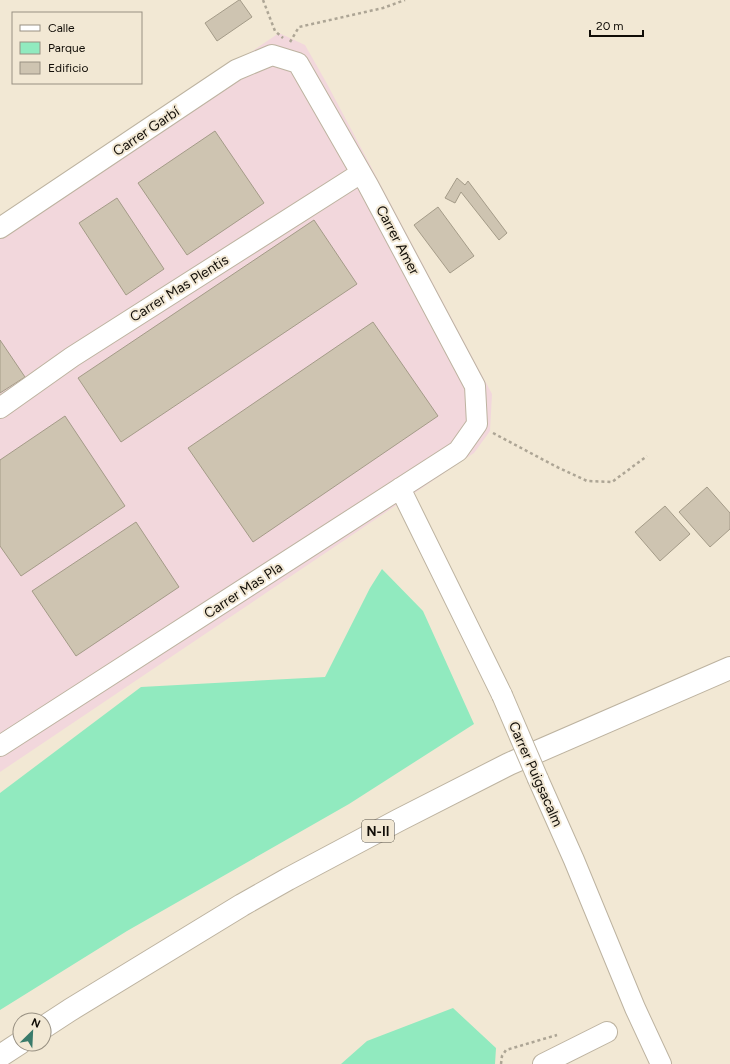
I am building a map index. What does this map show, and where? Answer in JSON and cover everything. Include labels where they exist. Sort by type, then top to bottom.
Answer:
[{"type":"highway","name":"N-II","points":[[52,1022],[242,905],[399,820],[509,764],[730,668]]},
{"type":"highway","points":[[0,1056],[12,1048]]},
{"type":"street","name":"Carrer Garbí","points":[[0,228],[236,70],[272,55],[298,63]]},
{"type":"street","name":"Carrer Amer","points":[[298,63],[361,173],[475,386],[477,424]]},
{"type":"street","name":"Carrer Mas Plentis","points":[[0,408],[72,357],[361,173]]},
{"type":"street","name":"Carrer Mas Pla","points":[[0,746],[458,451],[477,424]]},
{"type":"street","name":"Carrer Puigsacalm","points":[[400,488],[502,695],[574,860],[635,1008],[661,1064]]},
{"type":"street","points":[[544,1064],[607,1032]]},
{"type":"path","points":[[264,0],[275,31],[289,44],[299,27],[383,8],[405,0]]},
{"type":"path","points":[[477,424],[555,466],[587,481],[612,482],[647,456]]},
{"type":"shaded area","points":[[279,33],[305,45],[492,394],[490,431],[474,453],[0,772],[0,224]]},
{"type":"green space","points":[[382,569],[423,611],[474,724],[349,804],[127,931],[0,1010],[0,793],[141,687],[325,677],[370,588]]},
{"type":"green space","points":[[453,1008],[496,1048],[495,1064],[341,1064],[367,1041]]},
{"type":"building","points":[[239,0],[252,17],[217,41],[205,23]]},
{"type":"building","points":[[215,131],[264,203],[187,255],[138,183]]},
{"type":"building","points":[[457,178],[465,185],[468,181],[507,233],[499,240],[461,192],[455,203],[445,198]]},
{"type":"building","points":[[117,198],[164,269],[126,295],[79,223]]},
{"type":"building","points":[[438,207],[474,256],[450,273],[414,225]]},
{"type":"building","points":[[314,220],[357,284],[121,442],[78,378]]},
{"type":"building","points":[[373,322],[438,416],[253,542],[188,448]]},
{"type":"building","points":[[0,340],[25,377],[0,393]]},
{"type":"building","points":[[65,416],[125,506],[21,576],[0,546],[0,460]]},
{"type":"building","points":[[707,487],[730,513],[730,529],[710,547],[679,512]]},
{"type":"building","points":[[665,506],[690,534],[660,561],[635,532]]},
{"type":"building","points":[[136,522],[179,587],[76,656],[32,591]]}]
